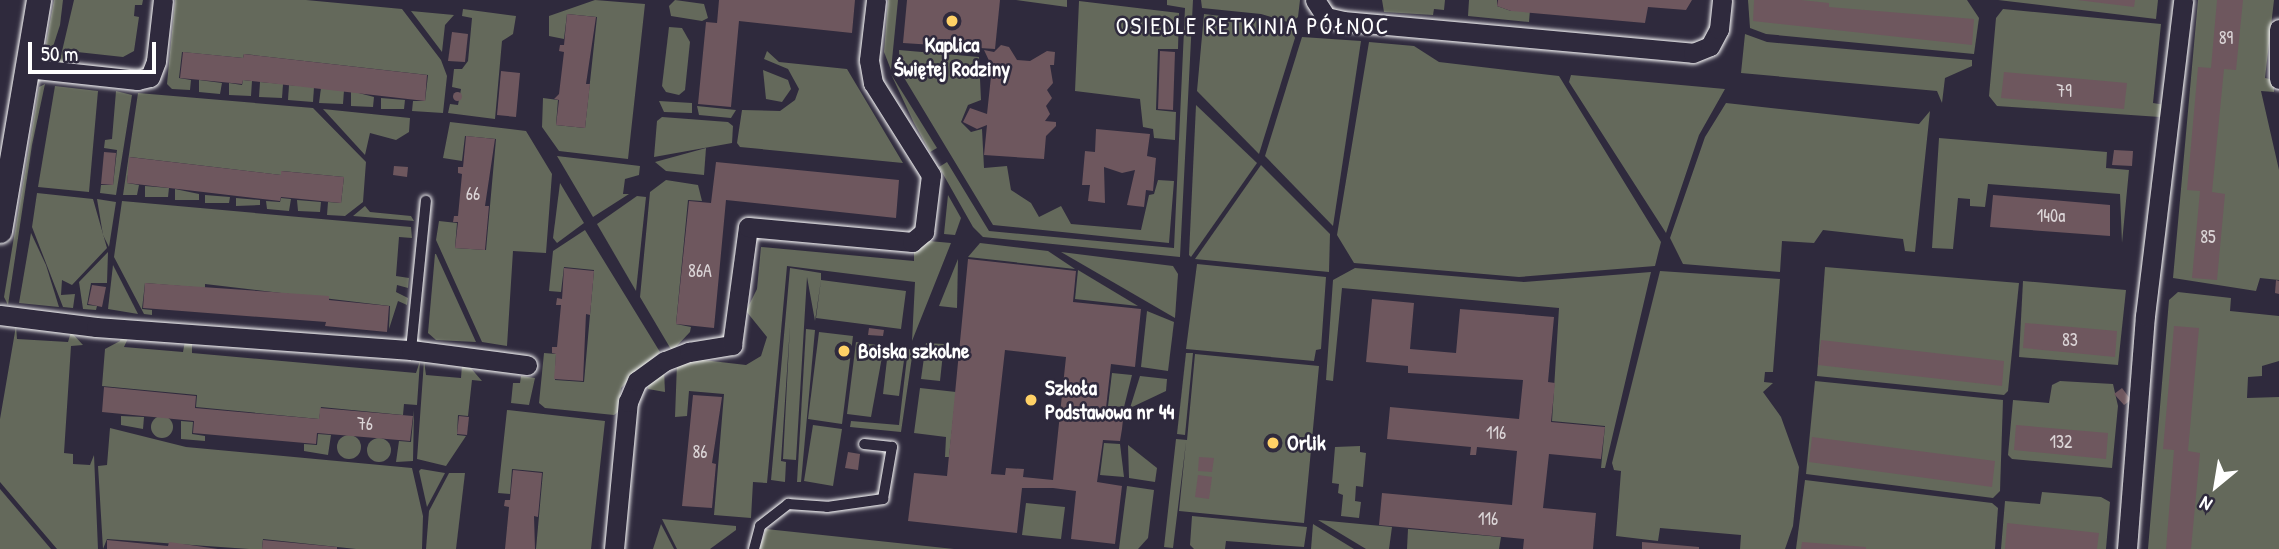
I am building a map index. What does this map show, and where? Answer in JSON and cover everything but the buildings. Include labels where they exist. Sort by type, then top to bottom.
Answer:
[{"type":"street","points":[[0,231],[39,0]]},
{"type":"street","points":[[27,68],[137,80],[150,77],[156,61],[163,0]]},
{"type":"street","points":[[614,549],[628,402],[636,381],[666,361],[689,352],[733,345],[748,227],[912,242],[924,232],[932,178],[873,83],[869,60],[876,0]]},
{"type":"street","points":[[1315,0],[1326,17],[1343,22],[1693,53],[1710,46],[1719,29],[1722,0]]},
{"type":"street","points":[[2127,549],[2145,316],[2183,0]]},
{"type":"street","points":[[2279,29],[2279,79]]},
{"type":"street","points":[[0,315],[96,327],[411,350],[527,365]]},
{"type":"lane","points":[[411,350],[426,201]]},
{"type":"lane","points":[[754,549],[760,526],[788,504],[827,507],[883,499],[891,447],[864,444]]},
{"type":"green space","points":[[54,0],[63,0],[60,25],[49,59],[44,55]]},
{"type":"green space","points":[[74,0],[143,0],[142,5],[135,5],[134,16],[139,17],[134,51],[123,57],[68,51],[66,64],[59,64]]},
{"type":"green space","points":[[175,0],[306,0],[402,9],[441,60],[447,76],[443,113],[412,111],[413,101],[425,101],[428,75],[244,54],[243,58],[182,52],[179,78],[191,80],[190,90],[172,89],[167,84]]},
{"type":"green space","points":[[595,0],[645,4],[628,159],[559,151],[542,127],[543,98],[558,100],[556,125],[585,128],[597,17],[567,14],[564,39],[549,36],[549,16]]},
{"type":"green space","points":[[675,0],[704,4],[708,18],[702,21],[671,16],[669,6]]},
{"type":"green space","points":[[888,0],[898,0],[891,70],[884,52]]},
{"type":"green space","points":[[1016,0],[1067,0],[1067,7]]},
{"type":"green space","points":[[1167,0],[1193,0],[1180,257],[983,237],[973,227],[939,167],[947,162],[989,231],[1174,248],[1185,8],[1167,5]]},
{"type":"green space","points":[[1201,0],[1300,0],[1298,17],[1291,23],[1261,14],[1202,8]]},
{"type":"green space","points":[[1382,0],[1445,0],[1444,10],[1434,9],[1433,15],[1384,12]]},
{"type":"green space","points":[[1469,0],[1497,0],[1497,6],[1511,11],[1530,10],[1529,22],[1468,16]]},
{"type":"green space","points":[[1748,0],[1967,0],[1979,18],[1974,54],[1766,34],[1750,28]]},
{"type":"green space","points":[[1998,0],[2158,0],[2156,19]]},
{"type":"green space","points":[[2198,0],[2274,0],[2265,78],[2274,80],[2274,92],[2261,91],[2279,170],[2279,280],[2260,278],[2256,291],[2173,278]]},
{"type":"green space","points":[[1079,1],[1179,13],[1178,49],[1158,49],[1156,110],[1176,112],[1175,140],[1154,138],[1153,129],[1143,127],[1140,99],[1075,91]]},
{"type":"green space","points":[[463,9],[516,16],[513,34],[502,41],[495,119],[448,113],[450,104],[458,105],[461,89],[452,87],[454,69],[462,69],[468,61],[472,18],[462,16]]},
{"type":"green space","points":[[2003,9],[2161,24],[2153,103],[2165,105],[2160,117],[1997,106],[1989,96],[1996,18]]},
{"type":"green space","points":[[411,11],[454,15],[445,25],[442,52]]},
{"type":"green space","points":[[1204,14],[1263,21],[1292,30],[1295,38],[1259,154],[1197,91]]},
{"type":"green space","points":[[669,27],[682,28],[690,42],[685,90],[679,95],[666,92],[662,86]]},
{"type":"green space","points":[[1745,34],[1767,42],[1972,60],[1972,66],[1945,78],[1942,103],[1937,91],[1741,73]]},
{"type":"green space","points":[[1302,37],[1361,41],[1333,226],[1265,156]]},
{"type":"green space","points":[[1369,42],[1414,46],[1439,62],[1559,76],[1661,242],[1655,266],[1519,277],[1354,263],[1337,235]]},
{"type":"green space","points":[[899,50],[979,57],[981,100],[968,105],[961,122],[971,132],[982,129],[984,168],[1007,166],[1011,190],[1031,203],[1039,217],[1061,206],[1071,224],[1141,230],[1149,195],[1154,194],[1158,180],[1174,181],[1169,243],[993,225],[900,71]]},
{"type":"green space","points":[[767,51],[779,62],[847,69],[903,163],[740,147],[737,143],[742,110],[780,111],[795,100],[799,89],[788,69],[764,59]]},
{"type":"green space","points":[[763,70],[788,80],[791,89],[782,102],[766,99]]},
{"type":"green space","points":[[891,74],[937,148],[930,152],[914,123]]},
{"type":"green space","points":[[1571,75],[1725,89],[1699,135],[1666,233],[1569,82]]},
{"type":"green space","points":[[199,80],[222,83],[220,94],[199,92]]},
{"type":"green space","points":[[243,80],[252,81],[251,96],[229,95],[229,83],[242,85]]},
{"type":"green space","points":[[260,82],[283,84],[282,98],[259,97]]},
{"type":"green space","points":[[45,84],[32,145],[8,305],[4,297],[39,87]]},
{"type":"green space","points":[[289,85],[314,87],[313,102],[288,100]]},
{"type":"green space","points":[[55,86],[98,91],[89,192],[38,187]]},
{"type":"green space","points":[[321,88],[344,90],[343,104],[319,103]]},
{"type":"green space","points":[[116,91],[132,95],[116,195],[100,193],[101,185],[113,185],[117,150],[104,148],[105,140],[112,139]]},
{"type":"green space","points":[[351,91],[374,97],[373,107],[351,106]]},
{"type":"green space","points":[[138,93],[313,108],[366,162],[363,202],[345,216],[327,215],[328,202],[341,203],[344,177],[282,171],[281,175],[130,157],[127,183],[139,185],[137,195],[123,195]]},
{"type":"green space","points":[[381,98],[405,100],[404,109],[381,109]]},
{"type":"green space","points":[[659,101],[692,103],[692,113],[664,112]]},
{"type":"green space","points":[[1726,103],[1919,124],[1930,111],[1915,252],[1905,251],[1903,239],[1823,230],[1814,243],[1782,241],[1780,272],[1683,264],[1670,238],[1705,137]]},
{"type":"green space","points":[[1196,105],[1257,163],[1191,257],[1189,255]]},
{"type":"green space","points":[[697,106],[736,110],[731,118],[699,115]]},
{"type":"green space","points":[[323,109],[410,118],[409,132],[396,140],[370,133],[365,155]]},
{"type":"green space","points":[[662,117],[728,122],[733,126],[732,143],[654,157],[657,121]]},
{"type":"green space","points":[[450,122],[526,131],[552,174],[546,253],[513,251],[507,346],[482,342],[436,240],[439,221],[457,223],[455,248],[486,250],[496,139],[465,136],[462,161],[443,158]]},
{"type":"green space","points":[[1939,138],[2107,152],[2106,168],[2129,170],[2122,243],[2120,194],[1988,184],[1985,207],[1970,206],[1970,199],[1958,198],[1953,249],[1932,248]]},
{"type":"green space","points":[[706,148],[704,175],[666,171],[655,162]]},
{"type":"green space","points":[[557,156],[640,166],[639,175],[625,179],[623,194],[629,194],[593,217]]},
{"type":"green space","points":[[1261,165],[1330,234],[1329,272],[1195,259]]},
{"type":"green space","points":[[666,180],[698,185],[702,201],[688,200],[676,324],[691,327],[690,332],[672,351],[640,297],[650,192]]},
{"type":"green space","points":[[560,183],[584,223],[557,243],[553,238]]},
{"type":"green space","points":[[145,186],[169,188],[168,197],[145,197]]},
{"type":"green space","points":[[175,189],[199,194],[199,200],[175,200]]},
{"type":"green space","points":[[37,193],[93,199],[107,248],[72,285],[62,280],[61,295],[75,294],[73,308],[63,307],[32,227]]},
{"type":"green space","points":[[205,195],[230,197],[229,203],[205,203]]},
{"type":"green space","points":[[948,195],[961,218],[955,235],[944,234]]},
{"type":"green space","points":[[637,196],[646,197],[636,291],[597,224]]},
{"type":"green space","points":[[236,198],[260,200],[260,205],[236,206]]},
{"type":"green space","points":[[281,198],[291,199],[289,211],[267,209],[266,201],[280,202]]},
{"type":"green space","points":[[97,199],[116,202],[109,247],[103,235]]},
{"type":"green space","points":[[297,200],[321,202],[320,212],[298,211]]},
{"type":"green space","points":[[122,201],[411,227],[412,238],[399,237],[396,276],[409,278],[408,288],[397,285],[396,292],[408,298],[407,305],[398,301],[389,329],[390,306],[205,284],[205,288],[145,283],[142,309],[152,310],[152,315],[144,314],[114,257]]},
{"type":"green space","points":[[365,206],[370,212],[411,216],[414,221],[353,216]]},
{"type":"green space","points":[[585,230],[660,352],[621,388],[618,412],[614,415],[545,408],[539,403],[544,353],[556,354],[555,380],[584,382],[594,270],[564,267],[561,292],[549,291],[553,251]]},
{"type":"green space","points":[[31,233],[46,265],[59,307],[19,303]]},
{"type":"green space","points":[[929,241],[951,243],[912,341],[915,282],[787,266],[767,483],[753,482],[751,518],[714,515],[724,394],[689,391],[687,416],[675,417],[677,363],[686,358],[746,365],[761,356],[767,337],[746,311],[757,289],[761,247],[914,261],[914,249]]},
{"type":"green space","points":[[980,243],[1048,251],[1075,269],[968,257]]},
{"type":"green space","points":[[108,252],[107,283],[91,283],[87,305],[97,306],[96,310],[83,309],[79,282]]},
{"type":"green space","points":[[1061,252],[1173,266],[1178,274],[1175,318]]},
{"type":"green space","points":[[435,254],[476,342],[436,340],[428,333]]},
{"type":"green space","points":[[958,259],[957,308],[939,306]]},
{"type":"green space","points":[[1197,264],[1326,277],[1321,349],[1316,350],[1314,361],[1186,349]]},
{"type":"green space","points":[[113,265],[138,314],[108,309]]},
{"type":"green space","points":[[1825,267],[2019,283],[2008,391],[2004,395],[1817,376]]},
{"type":"green space","points":[[790,268],[821,273],[821,280],[815,321],[807,277],[796,460],[783,459],[790,326],[781,461],[786,462],[785,482],[771,480]]},
{"type":"green space","points":[[1355,268],[1524,282],[1651,272],[1605,468],[1601,468],[1605,426],[1552,421],[1559,308],[1342,288],[1333,381],[1326,380],[1333,280]]},
{"type":"green space","points":[[1078,270],[1138,306],[1075,299]]},
{"type":"green space","points":[[1660,271],[1780,279],[1773,372],[1765,372],[1764,382],[1773,383],[1763,392],[1781,417],[1799,467],[1793,526],[1785,549],[1740,549],[1741,535],[1660,528],[1658,541],[1616,536],[1621,471],[1614,470],[1612,463]]},
{"type":"green space","points":[[821,280],[906,291],[901,329],[816,318]]},
{"type":"green space","points":[[2023,281],[2126,290],[2118,365],[2019,357]]},
{"type":"green space","points":[[2178,292],[2231,298],[2230,311],[2279,316],[2279,361],[2262,366],[2262,376],[2248,377],[2247,398],[2279,397],[2279,549],[2148,549],[2169,300]]},
{"type":"green space","points":[[1147,311],[1174,322],[1168,371],[1141,367]]},
{"type":"green space","points":[[16,326],[17,339],[68,342],[71,332],[83,345],[71,346],[64,453],[73,454],[73,464],[90,465],[94,455],[98,549],[57,549],[0,482],[0,419]]},
{"type":"green space","points":[[806,329],[815,330],[801,482],[797,482]]},
{"type":"green space","points":[[819,332],[853,336],[842,424],[808,419]]},
{"type":"green space","points":[[121,335],[129,336],[124,347],[183,352],[185,341],[192,341],[192,353],[416,373],[420,361],[417,405],[404,404],[403,415],[321,407],[319,419],[196,407],[197,395],[102,386],[105,349],[120,341]]},
{"type":"green space","points":[[856,342],[884,346],[871,417],[847,414]]},
{"type":"green space","points":[[926,343],[944,344],[940,381],[921,379]]},
{"type":"green space","points":[[908,349],[913,350],[901,432],[850,427],[851,421],[899,425]]},
{"type":"green space","points":[[888,351],[905,353],[899,396],[883,394]]},
{"type":"green space","points":[[1186,353],[1193,353],[1185,435],[1177,434]]},
{"type":"green space","points":[[1195,354],[1319,366],[1304,523],[1179,511],[1186,442],[1173,548],[1164,547],[1176,439],[1187,440]]},
{"type":"green space","points":[[424,361],[426,375],[461,378],[462,365],[469,366],[482,381],[472,380],[468,416],[458,415],[457,435],[466,436],[446,466],[417,459]]},
{"type":"green space","points":[[664,370],[665,392],[648,389],[650,377]]},
{"type":"green space","points":[[1112,373],[1132,375],[1124,407],[1108,406]]},
{"type":"green space","points":[[521,376],[535,378],[529,405],[511,403],[513,383],[520,383]]},
{"type":"green space","points":[[1140,376],[1167,379],[1166,391],[1130,408]]},
{"type":"green space","points":[[1815,381],[2003,400],[2000,491],[1993,498],[1806,474]]},
{"type":"green space","points":[[2060,381],[2113,384],[2118,406],[2112,468],[2012,459],[2008,455],[2013,400],[2049,403],[2052,385]]},
{"type":"green space","points":[[920,388],[956,392],[949,457],[945,457],[946,437],[914,433]]},
{"type":"green space","points":[[414,410],[413,461],[396,462],[399,441],[411,442]]},
{"type":"green space","points":[[507,410],[605,421],[591,549],[536,549],[543,472],[512,469],[510,494],[498,493]]},
{"type":"green space","points":[[121,416],[144,417],[143,429],[121,425]]},
{"type":"green space","points":[[162,416],[172,423],[173,427],[166,437],[162,438],[152,431],[151,427],[158,417]]},
{"type":"green space","points":[[181,421],[193,422],[192,434],[205,436],[205,441],[181,439]]},
{"type":"green space","points":[[813,425],[842,429],[833,486],[804,481]]},
{"type":"green space","points":[[110,428],[186,447],[412,468],[423,516],[422,549],[356,549],[263,539],[262,549],[249,549],[107,539],[103,549],[98,466],[107,465]]},
{"type":"green space","points":[[318,434],[331,435],[328,455],[304,451],[304,444],[317,445]]},
{"type":"green space","points":[[349,435],[358,438],[361,447],[358,456],[349,459],[340,456],[337,447],[340,438]]},
{"type":"green space","points":[[379,438],[388,441],[391,450],[388,459],[379,462],[370,459],[367,450],[370,441]]},
{"type":"green space","points":[[1104,443],[1120,444],[1124,477],[1100,475]]},
{"type":"green space","points":[[1128,445],[1157,468],[1155,482],[1129,478]]},
{"type":"green space","points":[[1360,446],[1360,452],[1366,453],[1363,487],[1356,486],[1355,501],[1361,502],[1359,518],[1341,516],[1343,495],[1338,493],[1339,484],[1332,483],[1335,447]]},
{"type":"green space","points":[[421,469],[445,473],[427,507],[419,471]]},
{"type":"green space","points":[[449,473],[465,473],[456,549],[426,549],[429,511]]},
{"type":"green space","points":[[1805,480],[1992,503],[1998,508],[1995,549],[1796,549]]},
{"type":"green space","points":[[1127,486],[1154,490],[1148,538],[1138,549],[1119,549]]},
{"type":"green space","points":[[0,489],[51,549],[0,549]]},
{"type":"green space","points":[[2042,492],[2101,497],[2110,502],[2106,549],[2001,549],[2005,501],[2040,504]]},
{"type":"green space","points":[[1026,503],[1065,507],[1061,539],[1022,535]]},
{"type":"green space","points":[[1192,516],[1307,527],[1304,547],[1226,541],[1225,549],[1194,549],[1190,545]]},
{"type":"green space","points":[[662,519],[736,526],[736,530],[710,549],[677,549]]},
{"type":"green space","points":[[1318,520],[1392,527],[1389,549],[1366,549]]},
{"type":"green space","points":[[661,524],[674,549],[653,549]]},
{"type":"green space","points":[[1313,524],[1354,549],[1311,549]]},
{"type":"green space","points":[[766,529],[954,549],[759,549]]},
{"type":"green space","points":[[1408,529],[1501,537],[1499,549],[1407,549]]},
{"type":"place","name":"Kaplica Świętej Rodziny","points":[[952,21]]},
{"type":"place","name":"Boiska szkolne","points":[[844,351]]},
{"type":"place","name":"Szkoła Podstawowa nr 44","points":[[1031,400]]},
{"type":"place","name":"Orlik","points":[[1273,443]]},
{"type":"district","name":"OSIEDLE RETKINIA PÓŁNOC","points":[[1253,26]]}]
